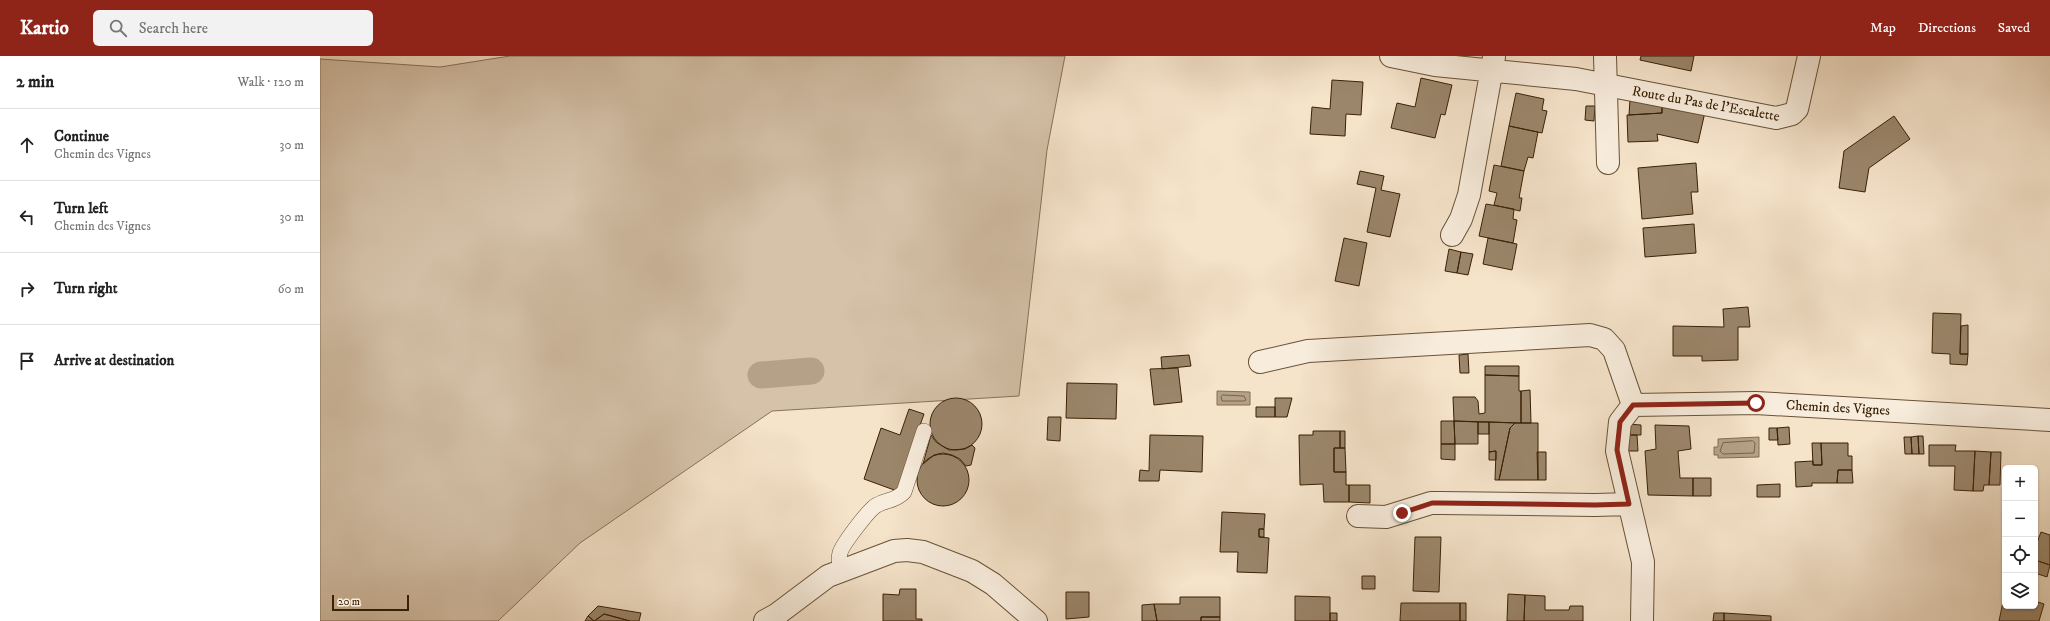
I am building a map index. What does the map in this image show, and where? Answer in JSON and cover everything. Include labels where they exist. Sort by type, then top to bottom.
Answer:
[{"type":"street","name":"Route du Pas de l'Escalette","points":[[1391,56],[1435,65],[1493,63],[1776,118],[1792,114],[1800,101],[1809,56]]},
{"type":"street","points":[[1605,56],[1608,163]]},
{"type":"street","points":[[1452,234],[1461,219],[1469,195],[1493,63]]},
{"type":"street","points":[[1260,362],[1308,350],[1590,335],[1604,339],[1614,350],[1633,405],[1620,422],[1617,450],[1643,562],[1642,621]]},
{"type":"street","name":"Chemin des Vignes","points":[[1633,405],[1756,403],[2050,420]]},
{"type":"street","points":[[1358,516],[1386,517],[1432,503],[1629,504]]},
{"type":"street","points":[[765,621],[776,615],[828,576],[894,551],[907,550],[924,552],[972,571],[993,584],[1036,621]]},
{"type":"lane","points":[[843,571],[839,561],[840,552],[869,510],[878,504],[897,499],[904,492],[924,431]]},
{"type":"shaded area","points":[[510,56],[1065,56],[1047,150],[1019,396],[772,411],[580,543],[498,621],[320,621],[320,59],[440,67]]},
{"type":"water","points":[[1217,391],[1250,392],[1250,405],[1217,405]]},
{"type":"water","points":[[1759,437],[1759,457],[1718,458],[1718,455],[1714,455],[1714,447],[1718,447],[1718,439]]},
{"type":"building","points":[[1641,56],[1694,56],[1691,71],[1640,60]]},
{"type":"building","points":[[1421,78],[1452,85],[1445,115],[1441,114],[1435,138],[1391,128],[1397,103],[1415,107]]},
{"type":"building","points":[[1332,80],[1363,82],[1361,115],[1346,114],[1345,136],[1310,134],[1312,107],[1330,109]]},
{"type":"building","points":[[1516,93],[1544,99],[1542,110],[1547,111],[1542,133],[1509,126]]},
{"type":"building","points":[[1630,99],[1662,102],[1662,113],[1629,115]]},
{"type":"building","points":[[1662,102],[1705,112],[1698,143],[1657,134],[1658,141],[1628,142],[1627,115],[1662,113]]},
{"type":"building","points":[[1586,106],[1595,106],[1594,121],[1585,120]]},
{"type":"building","points":[[1894,116],[1910,139],[1869,168],[1865,192],[1839,188],[1844,151]]},
{"type":"building","points":[[1509,126],[1538,132],[1533,158],[1528,157],[1524,171],[1501,166]]},
{"type":"building","points":[[1696,163],[1698,192],[1691,192],[1693,214],[1642,219],[1638,168]]},
{"type":"building","points":[[1494,165],[1524,171],[1519,198],[1522,198],[1520,211],[1494,205],[1497,193],[1489,191]]},
{"type":"building","points":[[1360,171],[1384,176],[1381,190],[1400,194],[1390,237],[1367,232],[1376,188],[1357,184]]},
{"type":"building","points":[[1486,204],[1514,209],[1513,219],[1517,220],[1513,243],[1479,236]]},
{"type":"building","points":[[1694,224],[1696,253],[1645,257],[1643,228]]},
{"type":"building","points":[[1344,238],[1367,243],[1359,286],[1335,281]]},
{"type":"building","points":[[1488,238],[1517,244],[1512,270],[1483,264]]},
{"type":"building","points":[[1449,249],[1461,252],[1457,273],[1445,271]]},
{"type":"building","points":[[1461,252],[1473,254],[1468,275],[1457,273]]},
{"type":"building","points":[[1748,307],[1750,327],[1738,327],[1738,360],[1702,361],[1702,356],[1673,356],[1673,326],[1724,327],[1723,309]]},
{"type":"building","points":[[1933,313],[1961,314],[1960,354],[1968,354],[1967,365],[1950,364],[1950,354],[1932,353]]},
{"type":"building","points":[[1968,325],[1968,354],[1960,354],[1961,326]]},
{"type":"building","points":[[1468,354],[1469,373],[1460,373],[1459,355]]},
{"type":"building","points":[[1189,355],[1191,366],[1162,369],[1161,357]]},
{"type":"building","points":[[1485,366],[1519,366],[1519,376],[1485,375]]},
{"type":"building","points":[[1178,368],[1182,402],[1154,405],[1150,369]]},
{"type":"building","points":[[1485,375],[1519,376],[1519,391],[1521,391],[1521,423],[1454,421],[1453,397],[1475,397],[1478,401],[1479,414],[1485,413]]},
{"type":"building","points":[[1067,383],[1117,384],[1116,419],[1066,418]]},
{"type":"building","points":[[1530,390],[1531,423],[1521,423],[1521,391]]},
{"type":"building","points":[[951,398],[961,398],[975,405],[982,419],[982,429],[975,443],[961,450],[951,450],[941,446],[934,439],[930,429],[930,419],[934,409],[941,402]]},
{"type":"building","points":[[1275,398],[1292,398],[1287,417],[1275,417]]},
{"type":"building","points":[[1256,407],[1275,407],[1275,417],[1256,417]]},
{"type":"building","points":[[909,409],[924,414],[897,491],[864,479],[881,428],[900,435]]},
{"type":"building","points":[[1048,417],[1061,417],[1060,441],[1047,440]]},
{"type":"building","points":[[1441,421],[1454,421],[1455,444],[1441,444]]},
{"type":"building","points":[[1454,421],[1478,422],[1478,444],[1455,444]]},
{"type":"building","points":[[1478,422],[1489,422],[1489,434],[1478,434]]},
{"type":"building","points":[[1489,422],[1515,423],[1510,428],[1499,480],[1495,480],[1496,451],[1489,452]]},
{"type":"building","points":[[1515,423],[1538,423],[1538,480],[1499,480],[1510,428]]},
{"type":"building","points":[[1627,424],[1641,425],[1641,435],[1627,435]]},
{"type":"building","points":[[1655,425],[1689,426],[1691,449],[1678,451],[1680,478],[1693,478],[1693,496],[1648,495],[1645,451],[1656,449]]},
{"type":"building","points":[[1789,427],[1790,444],[1778,445],[1777,428]]},
{"type":"building","points":[[1769,428],[1777,428],[1778,440],[1769,440]]},
{"type":"building","points":[[1313,431],[1340,431],[1340,448],[1334,448],[1334,472],[1346,472],[1346,485],[1349,485],[1349,502],[1324,502],[1323,484],[1300,485],[1299,435],[1313,435]]},
{"type":"building","points":[[1340,431],[1345,431],[1345,448],[1340,448]]},
{"type":"building","points":[[931,435],[936,442],[949,450],[965,449],[972,445],[975,448],[971,465],[966,466],[960,459],[943,453],[934,455],[923,464]]},
{"type":"building","points":[[1150,435],[1203,436],[1202,472],[1160,470],[1159,481],[1139,481],[1140,470],[1149,471]]},
{"type":"building","points":[[1627,435],[1637,435],[1638,451],[1628,451]]},
{"type":"building","points":[[1918,436],[1919,454],[1912,454],[1911,437]]},
{"type":"building","points":[[1918,436],[1923,436],[1924,454],[1919,454]]},
{"type":"building","points":[[1904,437],[1911,437],[1912,454],[1905,454]]},
{"type":"building","points":[[1812,443],[1821,443],[1822,465],[1813,465]]},
{"type":"building","points":[[1821,443],[1848,443],[1848,456],[1852,456],[1852,470],[1838,470],[1837,483],[1812,483],[1812,486],[1796,487],[1795,462],[1813,461],[1813,465],[1822,465]]},
{"type":"building","points":[[1441,444],[1455,444],[1455,460],[1441,459]]},
{"type":"building","points":[[1929,445],[1956,445],[1955,451],[1975,451],[1973,491],[1954,490],[1955,466],[1929,466]]},
{"type":"building","points":[[1334,448],[1345,448],[1346,472],[1334,472]]},
{"type":"building","points":[[1496,451],[1496,460],[1489,460],[1489,452]]},
{"type":"building","points":[[1975,451],[1991,452],[1989,485],[1984,485],[1983,491],[1973,491]]},
{"type":"building","points":[[1537,452],[1546,452],[1546,480],[1538,480]]},
{"type":"building","points":[[1991,452],[2001,452],[2000,485],[1989,485]]},
{"type":"building","points":[[938,454],[948,454],[962,461],[969,475],[969,485],[962,499],[948,506],[938,506],[928,502],[921,495],[917,485],[917,475],[921,465],[928,458]]},
{"type":"building","points":[[1838,470],[1852,470],[1853,483],[1837,483]]},
{"type":"building","points":[[1693,478],[1711,478],[1711,496],[1693,496]]},
{"type":"building","points":[[1780,484],[1780,497],[1757,497],[1757,485]]},
{"type":"building","points":[[1349,485],[1370,485],[1370,503],[1349,502]]},
{"type":"building","points":[[1222,512],[1265,514],[1264,529],[1259,529],[1259,537],[1269,538],[1267,573],[1237,572],[1238,552],[1220,552]]},
{"type":"building","points":[[1259,529],[1264,529],[1264,537],[1259,537]]},
{"type":"building","points":[[2041,532],[2050,535],[2050,565],[2038,561],[2038,540]]},
{"type":"building","points":[[1415,537],[1441,537],[1439,592],[1413,591]]},
{"type":"building","points":[[2038,561],[2050,565],[2047,577],[2038,574]]},
{"type":"building","points":[[1362,576],[1375,576],[1375,589],[1362,589]]},
{"type":"building","points":[[900,589],[916,589],[916,619],[922,619],[922,621],[883,621],[883,594],[899,595]]},
{"type":"building","points":[[1066,592],[1089,592],[1089,617],[1066,619]]},
{"type":"building","points":[[1508,594],[1525,595],[1524,621],[1507,621]]},
{"type":"building","points":[[1525,595],[1545,596],[1545,610],[1569,610],[1570,606],[1583,606],[1583,621],[1524,621]]},
{"type":"building","points":[[1295,596],[1330,597],[1330,621],[1295,621]]},
{"type":"building","points":[[1180,597],[1220,597],[1220,617],[1201,617],[1201,621],[1157,621],[1154,604],[1180,604]]},
{"type":"building","points":[[2038,602],[2044,604],[2039,621],[1999,621],[2002,606],[2002,609],[2038,609]]},
{"type":"building","points":[[1401,603],[1460,603],[1460,621],[1400,621]]},
{"type":"building","points":[[1460,603],[1466,603],[1466,621],[1460,621]]},
{"type":"building","points":[[1154,604],[1157,621],[1142,621],[1142,605]]},
{"type":"building","points":[[598,606],[641,613],[639,621],[630,621],[604,614],[594,621],[588,616]]},
{"type":"building","points":[[1330,613],[1337,613],[1337,621],[1330,621]]},
{"type":"building","points":[[1714,613],[1724,613],[1724,621],[1713,621]]},
{"type":"building","points":[[1724,613],[1771,616],[1771,621],[1724,621]]},
{"type":"building","points":[[604,614],[630,621],[595,621]]},
{"type":"building","points":[[588,616],[594,621],[585,621]]},
{"type":"building","points":[[1201,617],[1220,617],[1220,621],[1201,621]]},
{"type":"waterway","points":[[761,375],[811,371]]},
{"type":"route","points":[[1402,513],[1432,503],[1629,504],[1617,450],[1620,422],[1633,405],[1756,403]]}]
